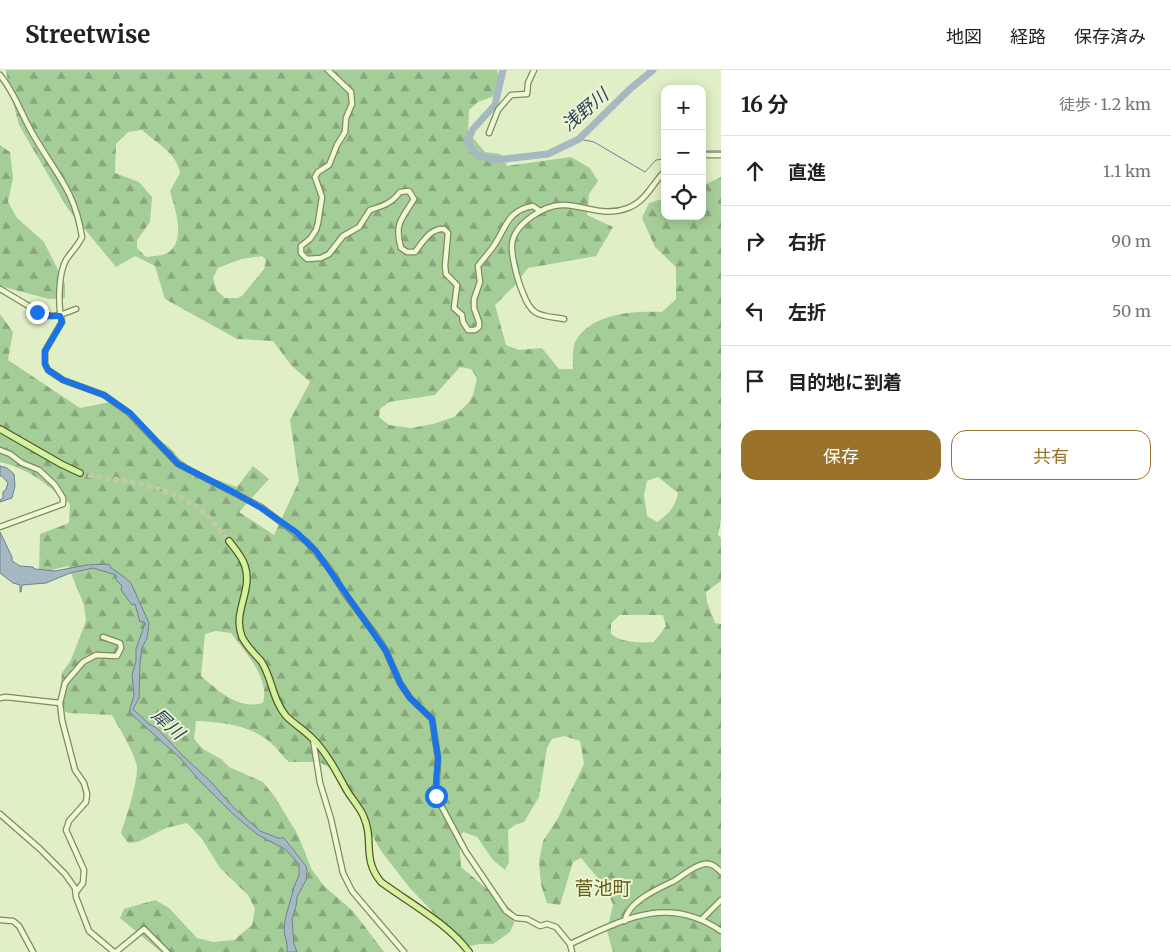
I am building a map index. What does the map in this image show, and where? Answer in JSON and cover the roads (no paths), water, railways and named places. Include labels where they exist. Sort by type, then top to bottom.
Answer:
[{"type":"main road","points":[[0,429],[80,473]]},
{"type":"main road","points":[[229,541],[241,557],[247,575],[247,588],[240,605],[242,636],[250,650],[261,661],[276,699],[286,716],[313,739],[332,764],[362,813],[369,832],[369,858],[374,874],[381,882],[448,929],[469,952]]},
{"type":"street","points":[[328,70],[352,92],[352,104],[346,118],[345,132],[328,165],[318,172],[315,177],[322,197],[316,230],[310,239],[301,246],[301,253],[307,259],[321,258],[329,254],[343,236],[359,227],[370,210],[385,206],[394,200],[400,192],[409,191],[414,199],[400,220],[397,234],[401,248],[407,252],[415,252],[429,234],[437,228],[444,228],[448,233],[446,274],[457,285],[454,308],[462,315],[463,322],[468,330],[475,330],[479,327],[480,322],[474,308],[474,299],[480,282],[478,266],[512,215],[526,207],[533,206],[540,211]]},
{"type":"street","points":[[489,133],[498,110],[510,96],[527,94],[528,83],[534,70]]},
{"type":"street","points":[[0,74],[12,91],[34,136],[72,197],[82,237],[66,260],[63,268],[59,310],[62,322],[45,351],[45,364],[48,370],[63,380],[104,395],[130,413],[178,464],[261,508],[296,532],[316,551],[386,651],[400,683],[410,698],[432,719],[438,758],[436,796],[466,852],[496,898],[511,916],[528,918],[540,926],[553,925],[570,944],[572,952]]},
{"type":"street","points":[[706,155],[721,154]]},
{"type":"street","points":[[564,318],[543,316],[529,307],[522,291],[513,258],[512,244],[517,231],[527,220],[540,211],[561,205],[609,213],[626,209],[638,203],[662,175]]},
{"type":"street","points":[[0,289],[37,312],[51,316],[60,316],[76,309]]},
{"type":"street","points":[[0,450],[10,454],[22,463],[39,470],[55,485],[64,498],[63,504],[0,527]]},
{"type":"street","points":[[76,892],[83,883],[84,870],[66,830],[69,821],[86,802],[87,794],[84,783],[74,770],[62,720],[60,702],[65,683],[83,662],[96,655],[118,656],[121,648],[120,643],[103,637]]},
{"type":"street","points":[[0,698],[6,696],[60,702]]},
{"type":"street","points":[[313,739],[320,783],[331,819],[343,873],[352,891],[404,952]]},
{"type":"street","points":[[0,814],[40,848],[66,874],[75,888],[89,931],[115,952],[144,929],[167,952]]},
{"type":"street","points":[[625,921],[626,913],[638,902],[658,887],[698,866],[712,864],[721,872]]},
{"type":"street","points":[[702,919],[721,900]]},
{"type":"street","points":[[570,944],[651,912],[670,912],[696,916],[721,931]]},
{"type":"street","points":[[0,920],[13,921],[19,926],[33,952]]},
{"type":"water","points":[[0,466],[7,468],[14,474],[15,486],[12,498],[0,502],[8,483],[0,476]]},
{"type":"water","points":[[0,532],[12,557],[12,561],[20,566],[55,571],[87,565],[109,564],[111,568],[131,583],[149,623],[140,662],[139,698],[133,709],[149,724],[158,729],[233,807],[260,831],[278,838],[284,838],[306,866],[306,880],[297,897],[292,919],[294,944],[297,952],[287,952],[284,932],[285,920],[299,875],[299,864],[285,849],[258,835],[234,815],[180,758],[130,713],[134,695],[132,675],[136,661],[136,649],[146,624],[140,622],[135,604],[132,605],[121,590],[122,586],[116,580],[116,575],[93,568],[70,573],[46,583],[22,585],[20,592],[20,585],[13,583],[0,573]]},
{"type":"waterway","name":"浅野川","points":[[503,70],[495,105],[473,129],[467,142],[477,155],[496,160],[548,154],[579,139],[630,89],[653,70]]},
{"type":"waterway","points":[[579,139],[594,142],[645,172],[656,160],[661,159]]},
{"type":"waterway","points":[[706,151],[721,151]]},
{"type":"tunnel","points":[[80,473],[153,487],[181,497],[204,513],[229,541]]},
{"type":"district","name":"菅池町","points":[[603,888]]},
{"type":"water label","name":"犀川","points":[[168,724]]}]
